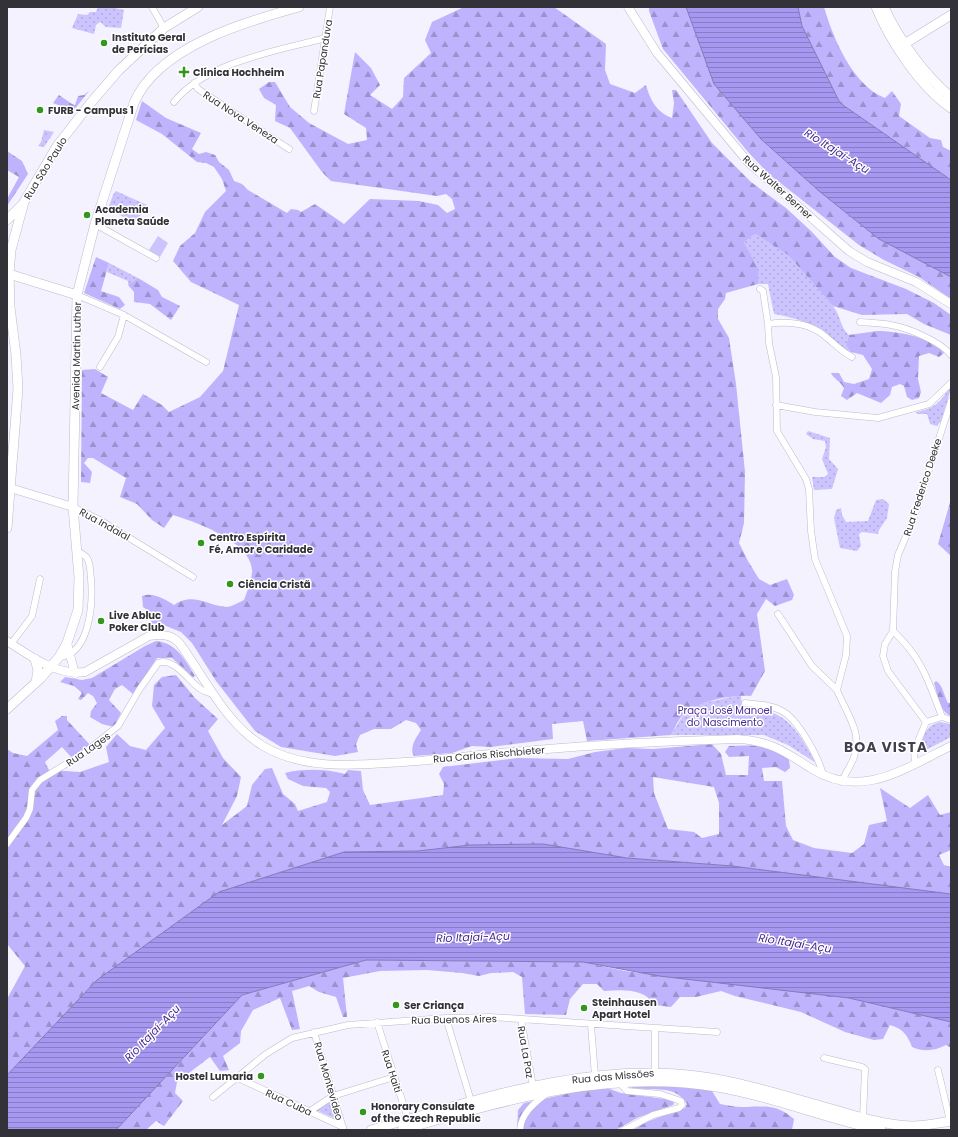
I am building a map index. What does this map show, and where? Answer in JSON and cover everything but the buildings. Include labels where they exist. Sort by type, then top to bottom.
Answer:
[{"type":"main road","name":"Rua São Paulo","points":[[7,528],[9,487],[18,389],[8,270],[11,250],[24,202],[57,146],[85,110],[126,62],[164,28],[198,7]]},
{"type":"main road","name":"Avenida Martin Luther","points":[[7,710],[36,682],[58,657],[67,643],[75,623],[80,600],[73,507],[77,295],[96,224],[139,90],[148,78],[165,62],[189,48],[240,25],[299,7]]},
{"type":"main road","points":[[876,7],[928,86],[951,108]]},
{"type":"main road","points":[[884,7],[902,46],[933,80],[951,97]]},
{"type":"main road","points":[[902,46],[951,15]]},
{"type":"main road","points":[[7,220],[24,202]]},
{"type":"main road","points":[[8,270],[77,295]]},
{"type":"main road","points":[[35,659],[38,670],[36,682]]},
{"type":"main road","name":"Rua das Missões","points":[[371,1130],[471,1101],[532,1086],[595,1076],[655,1073],[698,1076],[737,1083],[863,1118],[911,1126],[950,1121]]},
{"type":"main road","name":"Rua das Missões","points":[[402,1130],[550,1090],[619,1082],[673,1082],[718,1087],[749,1094],[881,1130]]},
{"type":"main road","points":[[466,1112],[471,1101]]},
{"type":"street","points":[[152,7],[164,28]]},
{"type":"street","name":"Rua Papanduva","points":[[314,111],[330,7]]},
{"type":"street","name":"Rua Walter Berner","points":[[628,7],[657,53],[723,134],[753,167],[849,251],[867,262],[916,282],[951,304]]},
{"type":"street","points":[[174,102],[194,83],[210,74],[244,61],[325,38]]},
{"type":"street","name":"Rua Nova Veneza","points":[[194,83],[198,89],[289,149]]},
{"type":"street","points":[[96,224],[156,258]]},
{"type":"street","points":[[760,288],[763,291],[769,343],[776,377],[777,431],[802,470],[809,490],[811,531],[815,559],[847,636],[846,654],[837,690]]},
{"type":"street","points":[[77,295],[124,315],[206,362]]},
{"type":"street","points":[[100,367],[118,337],[124,315]]},
{"type":"street","points":[[768,324],[788,322],[814,329],[821,332],[843,352],[852,357]]},
{"type":"street","points":[[860,322],[890,324],[903,328],[939,343],[951,355]]},
{"type":"street","points":[[776,405],[815,412],[878,418],[929,404],[951,383]]},
{"type":"street","name":"Rua Frederico Deeke","points":[[893,631],[895,572],[898,555],[913,520],[951,401]]},
{"type":"street","name":"Rua Indaial","points":[[9,487],[73,507],[100,520],[193,577]]},
{"type":"street","points":[[58,657],[69,655],[81,642],[91,609],[89,562],[84,554],[77,551]]},
{"type":"street","points":[[40,579],[32,616],[9,643],[35,659],[61,671],[75,674],[67,643]]},
{"type":"street","points":[[778,614],[812,666],[837,690],[857,734],[856,750],[842,782]]},
{"type":"street","points":[[926,722],[894,680],[886,665],[883,656],[885,644],[893,631],[916,656],[942,717]]},
{"type":"street","name":"Rua Carlos Rischbieter","points":[[75,674],[85,672],[96,667],[149,636],[169,635],[176,639],[180,644],[229,717],[261,744],[279,754],[316,763],[334,765],[383,764],[554,748],[738,739],[766,742],[823,775],[842,782],[853,783],[871,781],[951,746]]},
{"type":"street","name":"Rua Lages","points":[[7,844],[26,818],[30,809],[32,790],[40,780],[84,753],[118,726],[139,690],[158,663],[165,662],[174,666],[200,689],[214,694]]},
{"type":"street","points":[[746,703],[782,711],[793,721],[821,766],[823,775]]},
{"type":"street","points":[[926,722],[942,717],[951,720]]},
{"type":"street","points":[[915,763],[914,751],[926,722]]},
{"type":"street","points":[[446,1018],[471,1101]]},
{"type":"street","name":"Rua Buenos Aires","points":[[213,1097],[266,1054],[292,1038],[348,1025],[446,1018],[520,1019],[590,1025],[717,1032]]},
{"type":"street","name":"Rua La Paz","points":[[520,1019],[532,1086]]},
{"type":"street","name":"Rua Haiti","points":[[377,1022],[408,1119]]},
{"type":"street","points":[[590,1025],[595,1076]]},
{"type":"street","points":[[655,1028],[655,1073]]},
{"type":"street","name":"Rua Montevideo","points":[[314,1032],[343,1129]]},
{"type":"street","points":[[824,1058],[862,1067],[864,1069],[863,1118]]},
{"type":"street","points":[[938,1070],[950,1121]]},
{"type":"street","name":"Rua Cuba","points":[[236,1077],[310,1111],[343,1129]]},
{"type":"street","points":[[310,1111],[333,1096],[394,1077]]},
{"type":"street","points":[[619,1082],[627,1091],[673,1097],[681,1101],[682,1105],[679,1108],[653,1115],[624,1130]]},
{"type":"street","points":[[520,1130],[521,1120],[526,1112],[550,1090]]},
{"type":"green space","points":[[98,7],[110,7],[124,10],[121,28],[106,27],[100,22],[96,25],[94,34],[72,28],[78,14],[87,15],[90,12],[96,12]]},
{"type":"green space","points":[[464,7],[554,7],[606,44],[605,70],[610,84],[635,93],[646,85],[650,96],[658,109],[662,113],[672,118],[674,103],[672,90],[676,90],[712,143],[751,182],[786,208],[811,231],[835,257],[851,268],[906,289],[934,303],[951,315],[951,335],[924,324],[907,314],[862,315],[833,306],[788,255],[755,234],[744,242],[758,268],[758,284],[726,293],[725,299],[718,309],[718,319],[729,338],[736,384],[745,472],[744,523],[739,543],[759,579],[770,585],[787,579],[794,595],[792,600],[775,606],[766,599],[757,614],[765,671],[751,696],[726,697],[692,708],[681,717],[671,735],[587,741],[583,721],[552,724],[553,739],[491,747],[472,746],[452,753],[414,756],[412,749],[415,739],[421,730],[416,723],[406,720],[391,729],[374,729],[360,735],[356,744],[358,752],[335,756],[281,747],[255,731],[216,681],[192,643],[181,632],[166,626],[152,628],[150,612],[143,607],[142,596],[146,595],[158,597],[174,605],[181,601],[194,599],[228,607],[244,600],[252,573],[250,562],[244,552],[222,535],[173,515],[164,528],[152,520],[137,504],[120,497],[126,478],[93,458],[88,458],[84,463],[92,472],[90,483],[81,482],[82,370],[95,369],[108,377],[101,393],[133,410],[143,394],[162,405],[169,412],[200,397],[223,371],[239,305],[191,282],[173,261],[180,246],[195,233],[205,212],[226,191],[222,179],[214,167],[206,163],[197,162],[162,134],[136,120],[142,101],[166,118],[201,133],[192,149],[199,154],[206,152],[215,155],[219,162],[229,170],[234,181],[242,184],[248,190],[287,213],[291,209],[301,212],[315,204],[344,224],[370,199],[419,201],[438,205],[447,213],[455,209],[452,199],[446,194],[437,196],[331,181],[322,172],[290,128],[275,121],[276,105],[264,98],[259,89],[269,82],[275,82],[290,107],[309,123],[348,144],[367,140],[366,128],[344,114],[355,52],[371,68],[380,85],[370,95],[392,109],[403,97],[404,78],[431,53],[425,40],[432,22]]},
{"type":"green space","points":[[649,7],[686,7],[714,84],[761,139],[819,191],[879,239],[951,277],[951,299],[919,277],[884,260],[859,245],[769,174],[748,152],[663,49],[649,11]]},
{"type":"green space","points":[[798,7],[824,7],[833,33],[846,60],[863,83],[874,92],[885,98],[892,91],[901,104],[899,116],[930,138],[941,140],[943,147],[951,151],[951,180],[840,103],[802,26]]},
{"type":"green space","points":[[89,91],[74,110],[53,103],[59,95],[75,105],[78,96],[84,95]]},
{"type":"green space","points":[[44,130],[54,132],[44,147],[38,146],[41,142]]},
{"type":"green space","points":[[7,151],[22,161],[28,174],[7,206],[7,199],[19,177],[7,170]]},
{"type":"green space","points":[[116,191],[147,205],[135,224],[115,212],[109,206]]},
{"type":"green space","points":[[755,234],[788,255],[833,306],[849,335],[846,346],[851,352],[843,348],[831,337],[812,325],[794,318],[774,314],[768,284],[758,284],[758,268],[744,242]]},
{"type":"green space","points":[[158,236],[168,243],[160,257],[149,250]]},
{"type":"green space","points":[[96,257],[109,263],[101,291],[119,297],[125,305],[120,309],[84,293]]},
{"type":"green space","points":[[109,263],[138,278],[128,285],[128,281],[107,272]]},
{"type":"green space","points":[[138,278],[158,290],[162,297],[180,306],[171,320],[150,304],[134,302],[134,292],[128,285]]},
{"type":"green space","points":[[877,331],[894,332],[914,336],[931,343],[944,353],[939,357],[929,353],[919,356],[918,379],[921,392],[919,398],[912,400],[907,397],[904,386],[900,384],[892,387],[890,395],[881,403],[857,393],[847,400],[841,396],[844,388],[831,373],[839,373],[844,382],[854,384],[869,379],[872,369],[863,355],[851,352],[846,346],[849,335]]},
{"type":"green space","points":[[949,388],[951,389],[941,421],[937,426],[930,424],[927,414],[918,414],[915,412],[926,410],[935,405],[943,398]]},
{"type":"green space","points":[[808,431],[830,438],[829,459],[838,469],[832,489],[814,490],[812,477],[824,477],[828,474],[822,459],[826,447],[825,441],[813,439],[806,434]]},
{"type":"green space","points":[[883,499],[889,504],[887,518],[878,534],[862,532],[859,534],[861,546],[857,551],[840,548],[834,518],[836,510],[841,508],[842,515],[846,522],[868,521],[876,500]]},
{"type":"green space","points":[[951,499],[951,556],[938,544]]},
{"type":"green space","points":[[156,641],[170,645],[180,653],[195,676],[193,677],[172,658],[157,658],[133,694],[122,685],[115,689],[109,700],[121,713],[114,727],[102,724],[90,717],[91,711],[97,703],[93,696],[88,693],[81,700],[78,699],[82,693],[74,686],[60,682],[65,677],[82,680],[92,678]]},
{"type":"green space","points":[[176,675],[195,698],[218,719],[208,731],[223,758],[241,777],[237,796],[222,825],[247,806],[252,785],[265,769],[272,768],[283,794],[295,804],[298,811],[327,802],[330,792],[326,788],[303,786],[288,779],[285,773],[292,771],[323,770],[345,774],[348,770],[361,771],[363,790],[370,805],[443,795],[444,784],[439,774],[443,767],[518,758],[568,759],[595,752],[626,748],[653,749],[712,744],[721,754],[726,775],[748,775],[749,756],[729,757],[725,752],[729,746],[753,746],[768,748],[776,751],[789,760],[790,768],[785,772],[776,767],[762,768],[764,781],[782,781],[786,826],[793,840],[814,848],[852,853],[864,844],[869,825],[887,821],[880,788],[910,808],[928,795],[940,815],[951,812],[951,850],[939,855],[944,865],[951,867],[951,894],[732,866],[627,858],[543,844],[470,845],[418,851],[344,852],[219,892],[97,980],[7,1075],[7,999],[25,966],[7,944],[7,749],[13,753],[27,756],[58,730],[55,721],[62,716],[67,716],[67,720],[91,746],[72,758],[62,747],[45,762],[49,770],[80,772],[109,762],[106,747],[117,734],[130,746],[146,750],[165,728],[152,706],[154,685],[162,677]],"holes":[[[653,777],[714,787],[719,803],[719,834],[702,838],[694,832],[668,829],[654,793]]]},
{"type":"green space","points":[[936,681],[942,688],[948,703],[951,703],[951,716],[941,707],[934,683]]},
{"type":"green space","name":"Praça José Manoel do Nascimento","points":[[741,695],[742,709],[757,709],[769,712],[788,722],[802,740],[816,763],[788,745],[764,735],[671,735],[685,712],[698,704]]},
{"type":"green space","points":[[746,711],[747,729],[720,729],[719,712]]},
{"type":"green space","points":[[940,722],[951,724],[951,737],[924,751],[921,746],[924,734],[932,725]]},
{"type":"green space","points":[[366,960],[583,962],[625,971],[849,998],[951,1022],[951,1048],[946,1045],[937,1049],[929,1050],[921,1050],[912,1047],[904,1033],[898,1028],[890,1025],[883,1039],[874,1040],[845,1032],[801,1012],[735,996],[721,991],[696,997],[680,997],[671,1007],[655,1005],[650,999],[632,991],[604,991],[597,984],[583,984],[570,999],[566,1015],[525,1014],[522,977],[513,972],[491,973],[479,976],[427,970],[380,971],[343,978],[347,1017],[343,1017],[336,997],[319,992],[309,986],[292,991],[300,1029],[292,1030],[280,998],[253,1010],[241,1031],[240,1043],[223,1056],[229,1070],[220,1071],[210,1057],[177,1082],[175,1093],[183,1101],[164,1126],[156,1121],[146,1130],[116,1130],[242,995]]},
{"type":"green space","points":[[673,1085],[712,1091],[720,1104],[739,1107],[770,1107],[781,1110],[794,1119],[792,1130],[633,1130],[646,1122],[685,1108],[687,1104],[681,1097],[667,1090],[642,1089],[626,1086]]},
{"type":"green space","points":[[607,1088],[621,1093],[672,1100],[674,1103],[673,1105],[637,1118],[616,1130],[517,1130],[518,1110],[524,1103],[585,1090]]},
{"type":"green space","points":[[333,1099],[338,1120],[316,1110]]},
{"type":"water","name":"Rio Itajaí-Açu","points":[[686,7],[798,7],[802,26],[840,103],[951,180],[951,277],[879,239],[819,191],[761,139],[714,84]]},
{"type":"water","name":"Rio Itajaí-Açu","points":[[543,844],[627,858],[732,866],[951,894],[951,1022],[849,998],[659,976],[583,962],[366,960],[242,995],[116,1130],[7,1130],[7,1075],[97,980],[219,892],[344,852],[418,851],[470,845]]},
{"type":"place","name":"Instituto Geral de Perícias","points":[[104,43]]},
{"type":"place","name":"Clínica Hochheim","points":[[184,72]]},
{"type":"place","name":"FURB - Campus 1","points":[[40,110]]},
{"type":"place","name":"Academia Planeta Saúde","points":[[87,215]]},
{"type":"place","name":"Centro Espírita Fé, Amor e Caridade","points":[[201,543]]},
{"type":"place","name":"Ciência Cristã","points":[[230,584]]},
{"type":"place","name":"Live Abluc Poker Club","points":[[101,621]]},
{"type":"place","name":"Ser Criança","points":[[396,1005]]},
{"type":"place","name":"Steinhausen Apart Hotel","points":[[584,1008]]},
{"type":"place","name":"Hostel Lumaria","points":[[261,1076]]},
{"type":"place","name":"Honorary Consulate of the Czech Republic","points":[[363,1112]]},
{"type":"district","name":"BOA VISTA","points":[[886,747]]}]
